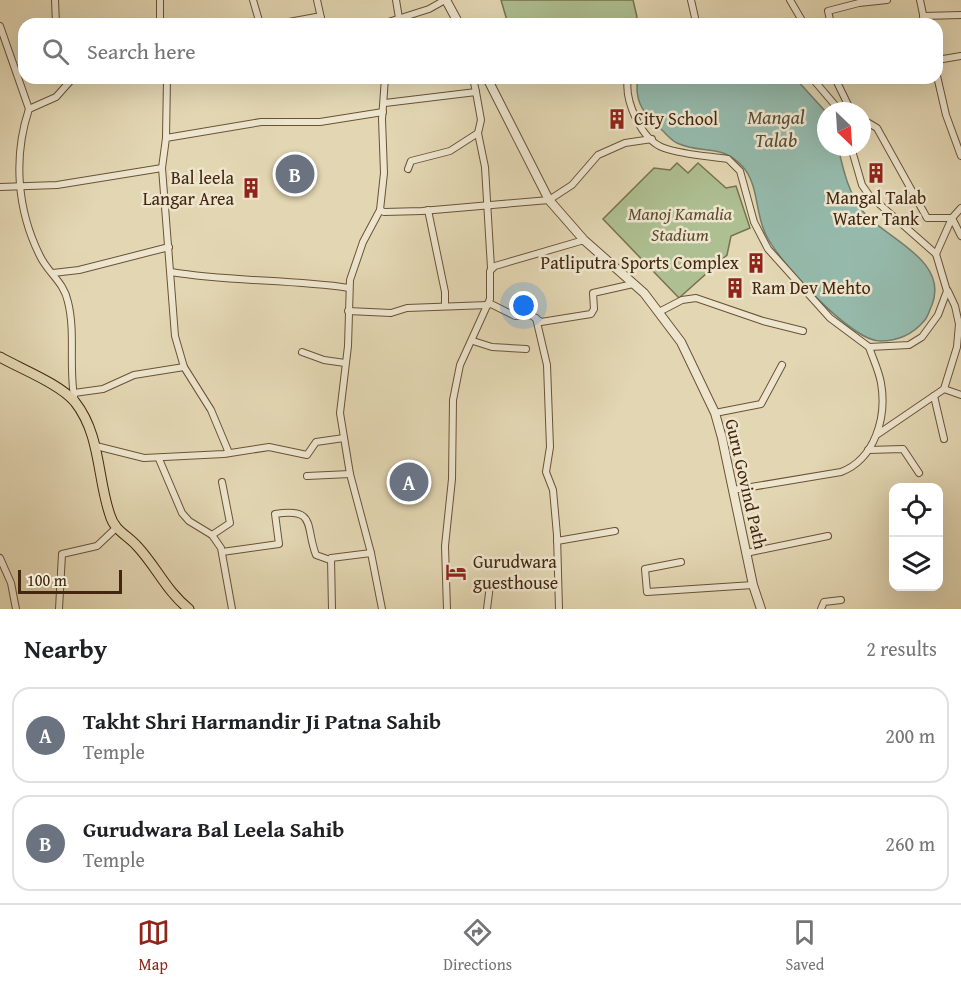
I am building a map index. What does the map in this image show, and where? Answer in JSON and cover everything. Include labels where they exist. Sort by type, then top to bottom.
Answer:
[{"type":"main road","points":[[0,357],[74,398],[96,446],[110,516],[116,528],[136,545],[174,596],[189,609]]},
{"type":"street","points":[[55,0],[56,18]]},
{"type":"street","points":[[160,0],[160,18]]},
{"type":"street","points":[[253,0],[258,18]]},
{"type":"street","points":[[317,0],[321,18]]},
{"type":"street","points":[[396,0],[399,18],[429,9],[446,0],[456,18]]},
{"type":"street","points":[[691,0],[696,18]]},
{"type":"street","points":[[790,0],[800,18]]},
{"type":"street","points":[[830,18],[828,11],[859,3],[886,0]]},
{"type":"street","points":[[920,0],[923,16],[961,15]]},
{"type":"street","points":[[0,26],[18,78]]},
{"type":"street","points":[[943,59],[961,56]]},
{"type":"street","points":[[20,84],[29,109],[18,159],[19,187],[35,245],[43,263],[60,281],[69,304],[74,398],[104,389],[141,373],[184,367]]},
{"type":"street","points":[[29,109],[56,97],[68,84]]},
{"type":"street","points":[[167,84],[166,138],[162,168],[174,332],[184,367],[212,410],[229,453]]},
{"type":"street","points":[[382,609],[371,553],[350,474],[340,413],[349,288],[358,253],[380,210],[384,173],[385,84]]},
{"type":"street","points":[[447,609],[445,546],[452,478],[452,409],[460,365],[473,341],[481,316],[489,304],[491,268],[488,205],[478,133],[480,120],[474,84]]},
{"type":"street","name":"Guru Govind Path","points":[[490,84],[549,200],[584,240],[633,284],[659,312],[681,342],[715,413],[753,585],[761,609]]},
{"type":"street","points":[[627,84],[629,108],[652,139],[662,147],[728,159],[735,164],[740,171],[754,222],[768,249],[831,318],[869,347],[882,385],[878,434]]},
{"type":"street","points":[[817,84],[832,102]]},
{"type":"street","points":[[838,84],[847,102]]},
{"type":"street","points":[[939,84],[946,115],[961,156]]},
{"type":"street","points":[[385,103],[476,92]]},
{"type":"street","points":[[166,138],[261,122],[320,122],[383,112]]},
{"type":"street","points":[[871,124],[877,128],[927,218],[930,220],[945,216],[952,218],[961,236]]},
{"type":"street","points":[[408,169],[411,161],[450,151],[478,133]]},
{"type":"street","points":[[380,210],[388,213],[549,200],[572,185],[598,155],[625,143],[652,139]]},
{"type":"street","points":[[733,490],[841,472],[853,466],[868,450],[878,434],[944,389],[959,343],[960,323],[936,254],[869,195],[862,184],[854,156]]},
{"type":"street","points":[[0,187],[57,185],[162,168]]},
{"type":"street","points":[[936,254],[952,218],[961,208]]},
{"type":"street","points":[[428,210],[445,292],[445,305]]},
{"type":"street","points":[[491,268],[584,240]]},
{"type":"street","points":[[53,273],[131,258],[169,247]]},
{"type":"street","points":[[171,272],[222,279],[295,281],[349,288]]},
{"type":"street","points":[[348,311],[391,313],[407,308],[489,304],[515,316],[536,318],[544,322],[591,314],[594,309],[593,293],[633,284]]},
{"type":"street","points":[[869,347],[909,345],[916,342],[938,315],[948,291]]},
{"type":"street","points":[[659,312],[682,300],[696,298],[763,321],[803,331]]},
{"type":"street","points":[[536,318],[547,365],[550,447],[546,472],[553,490],[559,609]]},
{"type":"street","points":[[473,341],[492,347],[526,349]]},
{"type":"street","points":[[302,352],[324,360],[345,363]]},
{"type":"street","points":[[715,413],[761,404],[782,365]]},
{"type":"street","points":[[944,389],[961,395]]},
{"type":"street","points":[[934,396],[944,439]]},
{"type":"street","points":[[96,446],[130,457],[159,459],[269,447],[308,456],[316,442],[344,438]]},
{"type":"street","points":[[868,450],[903,449],[919,473]]},
{"type":"street","points":[[159,459],[182,513],[189,521],[212,535],[222,552],[232,609]]},
{"type":"street","points":[[307,476],[350,474]]},
{"type":"street","points":[[212,535],[230,523],[222,482]]},
{"type":"street","points":[[222,552],[279,544],[275,514],[298,512],[303,514],[308,523],[316,555],[330,560],[340,556],[371,553]]},
{"type":"street","points":[[59,609],[62,554],[97,546],[116,528]]},
{"type":"street","points":[[557,541],[615,531]]},
{"type":"street","points":[[746,553],[828,536]]},
{"type":"street","points":[[0,558],[11,583],[16,609]]},
{"type":"street","points":[[330,560],[332,609]]},
{"type":"street","points":[[681,561],[647,566],[644,571],[647,592],[753,585]]},
{"type":"street","points":[[487,609],[490,585]]},
{"type":"street","points":[[821,609],[824,602],[841,600]]},
{"type":"green space","points":[[501,0],[633,0],[637,17],[636,18],[506,18]]},
{"type":"green space","name":"Manoj Kamalia Stadium","points":[[677,163],[688,173],[698,163],[726,188],[736,186],[750,228],[731,236],[727,255],[679,298],[603,219],[654,168],[670,170]]},
{"type":"water","name":"Mangal Talab","points":[[637,84],[800,84],[817,102],[817,156],[840,156],[847,182],[859,207],[875,223],[913,252],[932,276],[935,289],[932,305],[925,319],[915,330],[905,336],[880,341],[867,338],[835,315],[800,280],[773,247],[760,218],[752,182],[743,167],[726,154],[686,146],[671,139],[651,120],[642,108],[637,95]]},
{"type":"place","name":"City School","points":[[617,119]]},
{"type":"place","name":"Mangal Talab Water Tank","points":[[876,173]]},
{"type":"place","name":"Gurudwara Bal Leela Sahib","points":[[295,174]]},
{"type":"place","name":"Bal leela Langar Area","points":[[251,188]]},
{"type":"place","name":"Patliputra Sports Complex","points":[[756,263]]},
{"type":"place","name":"Ram Dev Mehto","points":[[735,288]]},
{"type":"place","name":"Takht Shri Harmandir Ji Patna Sahib","points":[[409,482]]},
{"type":"place","name":"Gurudwara guesthouse","points":[[456,572]]}]
